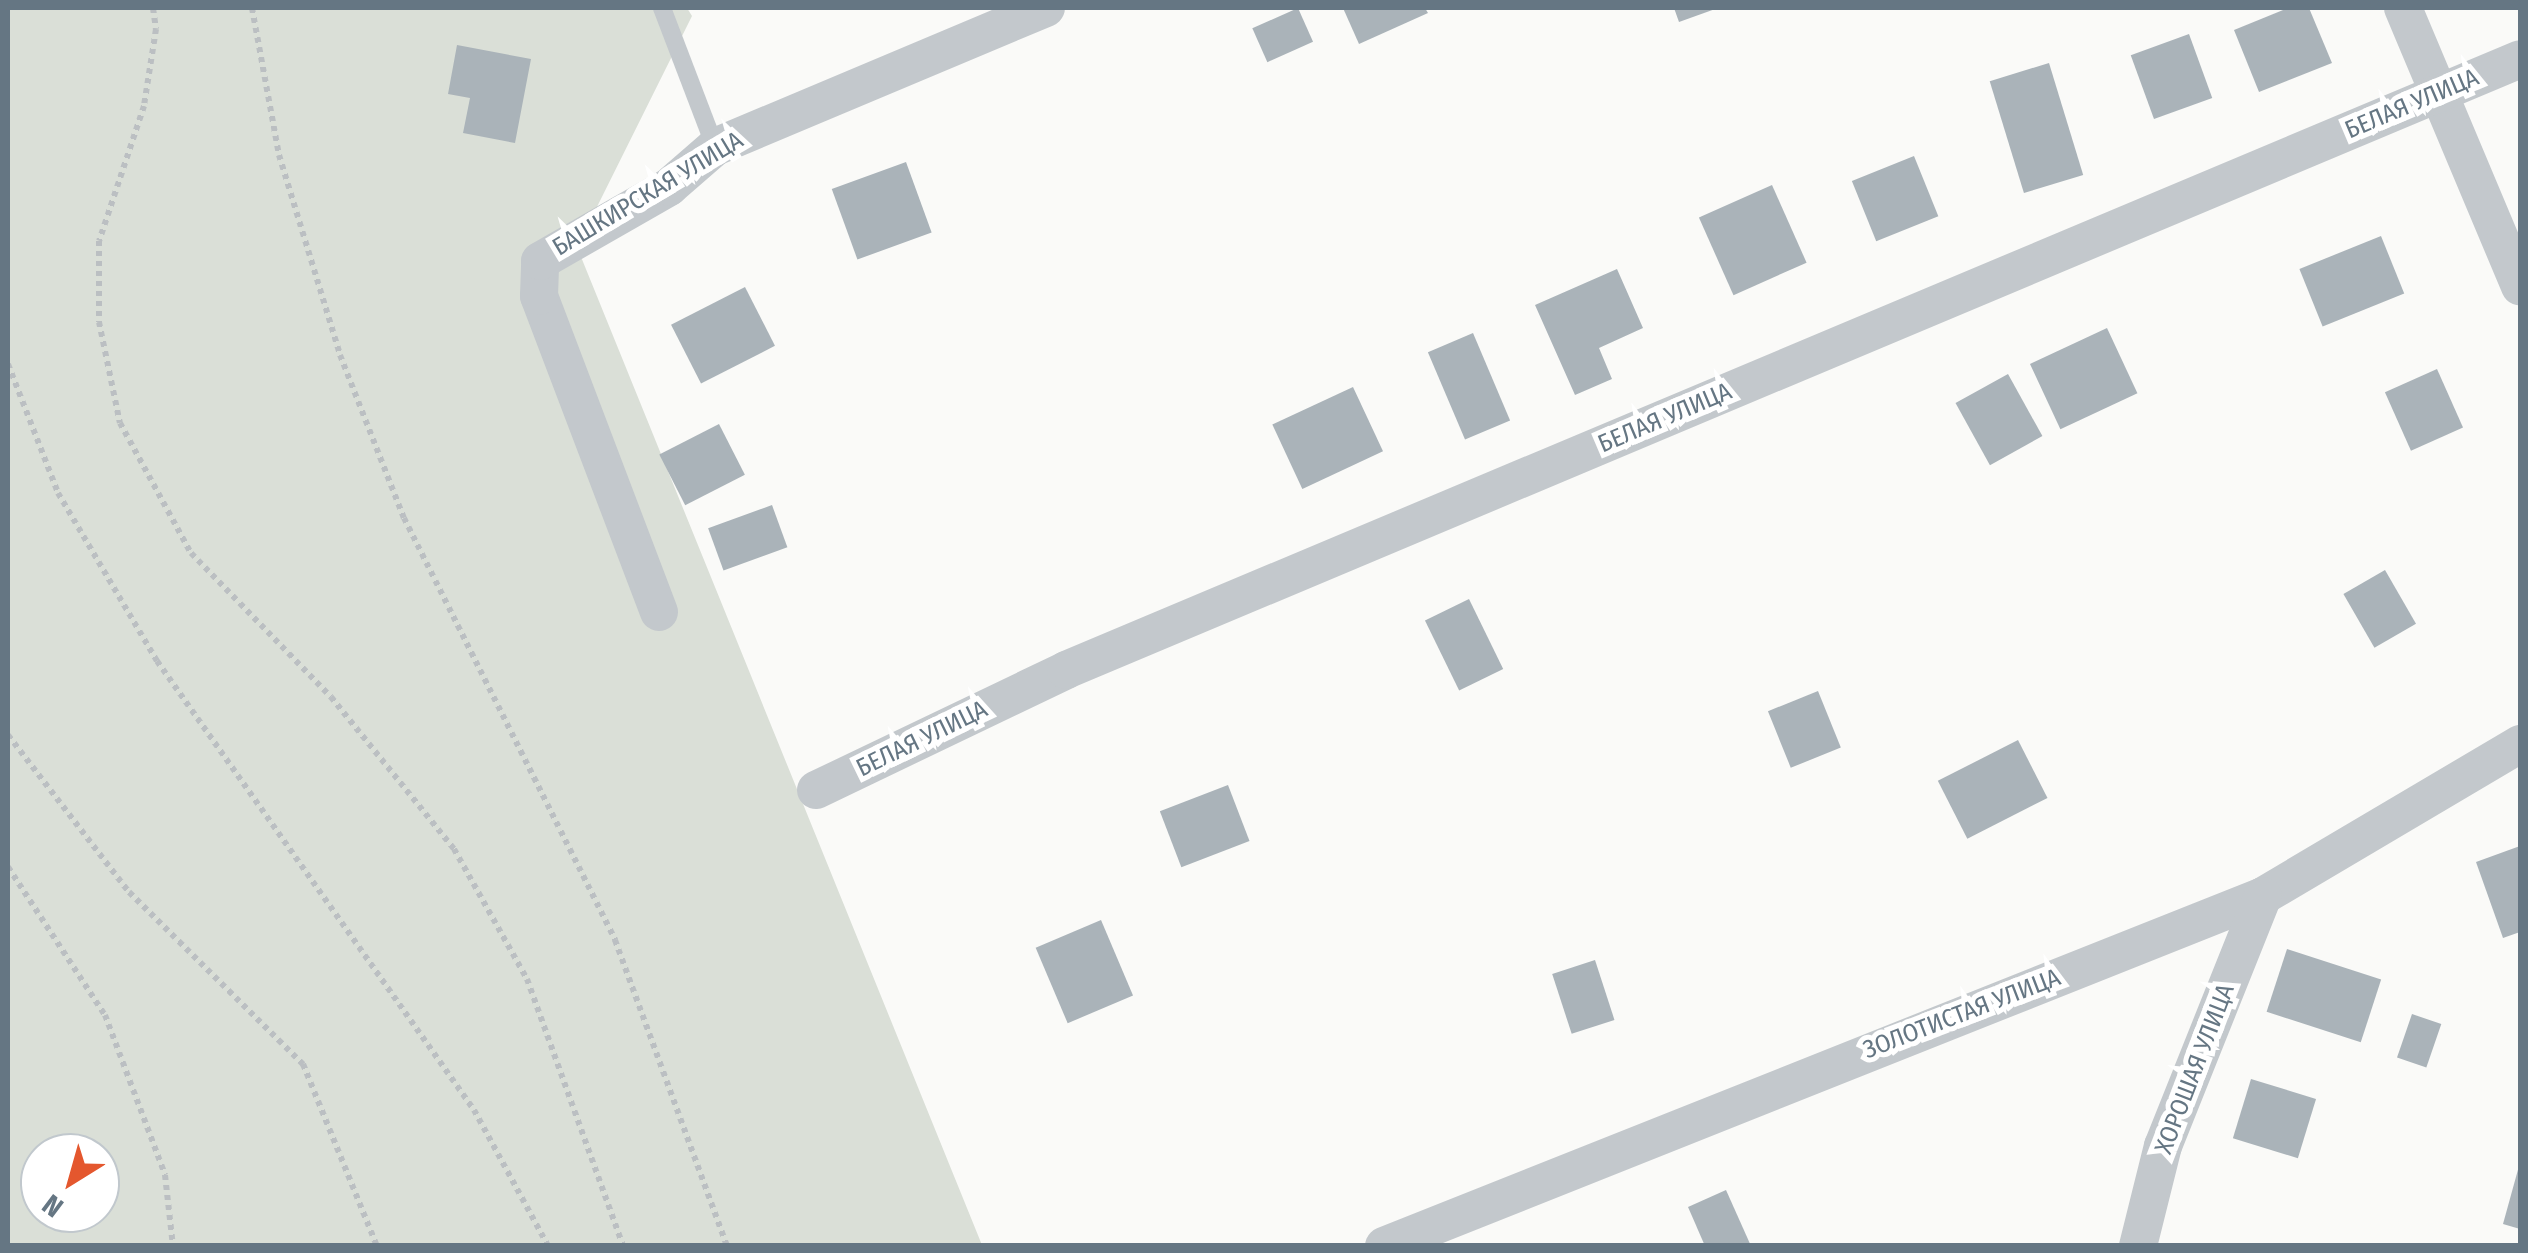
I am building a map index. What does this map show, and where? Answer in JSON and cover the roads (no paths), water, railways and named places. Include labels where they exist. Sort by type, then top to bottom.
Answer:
[{"type":"street","name":"БАШКИРСКАЯ УЛИЦА","points":[[659,612],[536,279],[540,261],[554,248],[669,187],[716,147],[1046,8]]},
{"type":"street","points":[[2403,8],[2520,286]]},
{"type":"street","name":"БЕЛАЯ УЛИЦА","points":[[816,790],[1066,670],[2520,59]]},
{"type":"street","name":"ЗОЛОТИСТАЯ УЛИЦА","points":[[1384,1246],[2263,896],[2520,744]]},
{"type":"street","name":"ХОРОШАЯ УЛИЦА","points":[[2138,1246],[2163,1146],[2263,896]]},
{"type":"lane","points":[[662,8],[716,147]]}]
